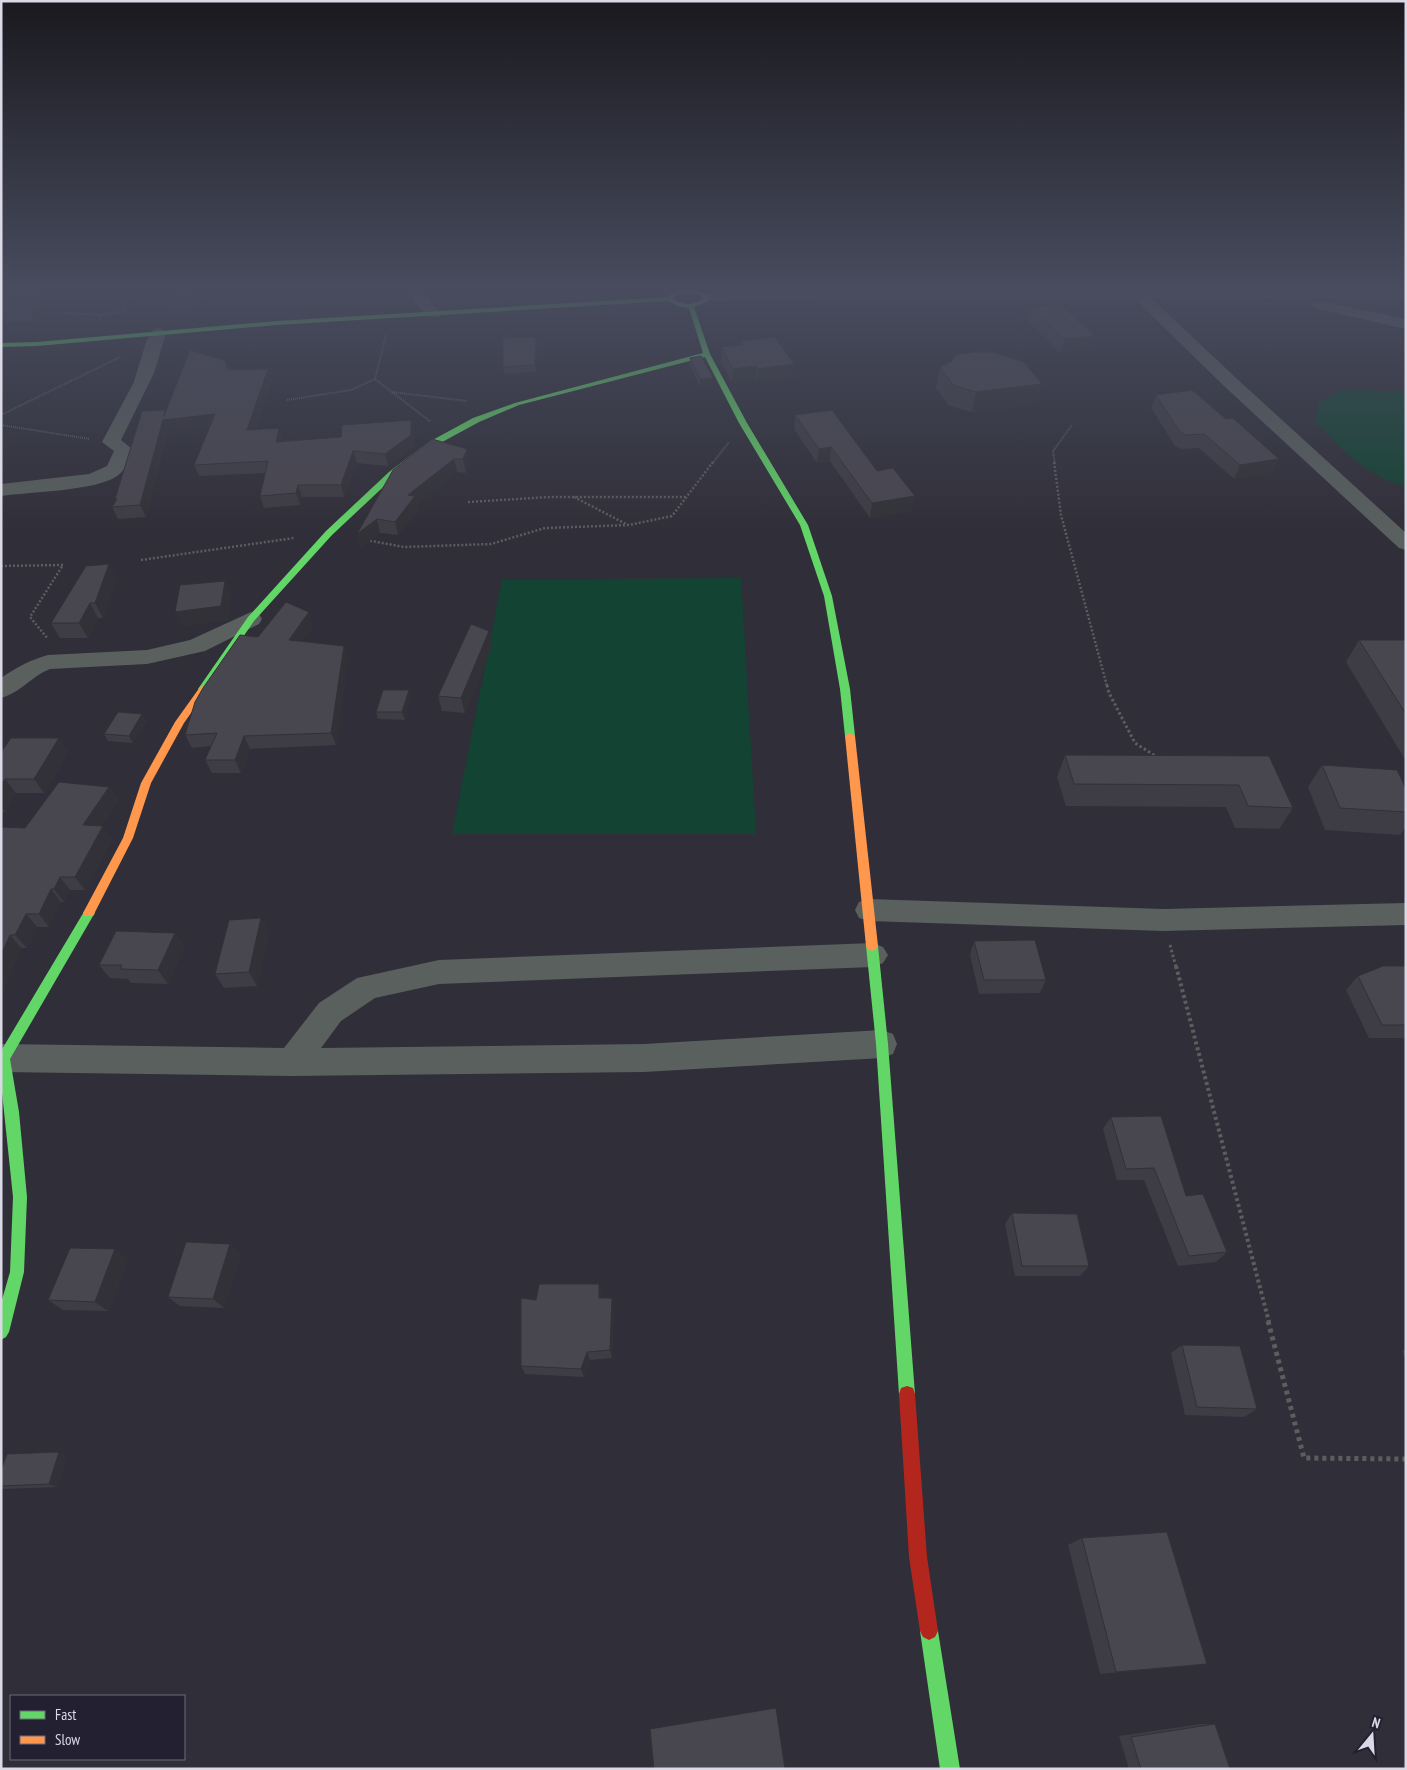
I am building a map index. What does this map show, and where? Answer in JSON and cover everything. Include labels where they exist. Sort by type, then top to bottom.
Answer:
[{"type":"street","points":[[1,490],[97,478],[111,472],[123,455],[123,448],[111,442],[124,420],[147,370]]},
{"type":"street","points":[[1,1332],[17,1272],[20,1197],[12,1112],[2,1058],[104,886],[128,838],[146,783],[175,731],[251,619],[330,533],[392,474],[430,445],[476,420],[516,404],[647,370]]},
{"type":"street","points":[[714,370],[743,423],[804,524],[828,596],[845,689],[882,1044],[918,1557],[950,1769]]},
{"type":"street","points":[[1219,370],[1406,544]]},
{"type":"street","points":[[1,690],[31,668],[48,662],[147,658],[198,646],[251,619]]},
{"type":"street","points":[[869,910],[1164,920],[1406,914]]},
{"type":"street","points":[[292,1062],[330,1012],[368,987],[440,972],[873,955]]},
{"type":"street","points":[[2,1058],[292,1062],[644,1058],[882,1044]]},
{"type":"path","points":[[1,415],[95,370]]},
{"type":"path","points":[[375,379],[377,370]]},
{"type":"path","points":[[375,379],[447,435]]},
{"type":"path","points":[[287,400],[351,390],[375,379]]},
{"type":"path","points":[[391,392],[470,401]]},
{"type":"path","points":[[141,560],[330,533],[404,547],[491,544],[545,528],[629,525],[672,516],[743,423]]},
{"type":"path","points":[[1,425],[111,442]]},
{"type":"path","points":[[1072,425],[1053,452],[1061,515],[1109,693],[1135,743],[1157,758]]},
{"type":"path","points":[[468,502],[573,497],[687,497]]},
{"type":"path","points":[[573,497],[629,525]]},
{"type":"path","points":[[1,566],[63,566],[30,618],[46,639],[54,640]]},
{"type":"path","points":[[1164,920],[1304,1458],[1406,1459]]},
{"type":"green space","points":[[1342,390],[1406,391],[1406,487],[1367,469],[1334,442],[1315,421],[1319,402]]},
{"type":"green space","points":[[741,578],[756,834],[452,834],[502,580]]},
{"type":"building","points":[[182,370],[268,370],[247,430],[279,428],[276,442],[341,437],[342,425],[411,420],[411,435],[385,454],[353,451],[341,485],[298,485],[296,493],[260,496],[268,461],[194,465],[215,414],[163,420],[140,505],[112,507],[117,499],[115,499],[142,411],[165,410],[164,416]]},
{"type":"building","points":[[696,370],[708,370],[713,378],[700,379]]},
{"type":"building","points":[[942,370],[1030,370],[1042,384],[976,392],[953,385]]},
{"type":"building","points":[[1192,390],[1226,419],[1233,418],[1279,459],[1240,465],[1204,434],[1186,435],[1180,432],[1156,395]]},
{"type":"building","points":[[832,410],[877,471],[893,468],[915,496],[872,503],[831,447],[819,449],[795,415]]},
{"type":"building","points":[[432,439],[467,449],[463,459],[454,459],[408,495],[415,496],[395,522],[377,519],[357,534],[393,470]]},
{"type":"building","points":[[109,564],[95,603],[90,603],[79,623],[51,623],[86,566]]},
{"type":"building","points":[[225,581],[221,606],[175,612],[180,585]]},
{"type":"building","points":[[286,602],[309,612],[289,640],[344,646],[331,733],[244,736],[235,760],[205,760],[217,733],[185,735],[195,702],[240,635],[258,637]]},
{"type":"building","points":[[471,624],[489,631],[461,698],[438,696]]},
{"type":"building","points":[[1359,640],[1406,640],[1406,714]]},
{"type":"building","points":[[383,690],[409,690],[402,712],[376,712]]},
{"type":"building","points":[[118,712],[142,714],[129,736],[104,734]]},
{"type":"building","points":[[11,738],[59,738],[34,779],[5,779],[1,785],[1,752]]},
{"type":"building","points":[[1065,755],[1269,756],[1293,808],[1248,806],[1239,785],[1074,784]]},
{"type":"building","points":[[1322,765],[1397,770],[1406,789],[1406,812],[1340,808]]},
{"type":"building","points":[[59,782],[109,787],[83,825],[103,826],[75,877],[60,877],[54,889],[51,889],[39,914],[26,914],[15,935],[10,935],[1,955],[1,827],[25,828]]},
{"type":"building","points":[[261,918],[249,972],[215,974],[229,920]]},
{"type":"building","points":[[116,931],[175,933],[158,970],[120,969],[122,965],[99,965]]},
{"type":"building","points":[[1035,940],[1046,980],[984,980],[974,941]]},
{"type":"building","points":[[1383,966],[1406,966],[1406,1025],[1382,1025],[1358,976]]},
{"type":"building","points":[[1161,1116],[1186,1196],[1203,1194],[1227,1252],[1189,1256],[1154,1168],[1126,1169],[1111,1117]]},
{"type":"building","points":[[1012,1213],[1077,1214],[1089,1266],[1022,1266]]},
{"type":"building","points":[[186,1242],[230,1244],[213,1299],[168,1297]]},
{"type":"building","points":[[70,1248],[115,1249],[95,1302],[48,1300]]},
{"type":"building","points":[[539,1284],[599,1284],[599,1298],[612,1298],[610,1350],[587,1352],[581,1369],[521,1366],[521,1298],[536,1300]]},
{"type":"building","points":[[1182,1345],[1240,1346],[1257,1409],[1197,1407]]},
{"type":"building","points":[[59,1452],[49,1484],[1,1486],[1,1470],[7,1454]]},
{"type":"building","points":[[1167,1532],[1207,1664],[1116,1672],[1082,1538]]},
{"type":"building","points":[[776,1708],[785,1769],[654,1769],[650,1729]]},
{"type":"building","points":[[1215,1724],[1230,1769],[1141,1769],[1131,1737]]},
{"type":"traffic: fast","points":[[203,689],[251,619],[329,533],[392,474],[430,445],[476,420],[517,404],[648,370]]},
{"type":"traffic: fast","points":[[715,370],[743,423],[804,525],[828,596],[845,689],[850,736]]},
{"type":"traffic: fast","points":[[1,1332],[17,1272],[20,1197],[12,1112],[4,1058],[89,913]]},
{"type":"traffic: fast","points":[[872,946],[882,1044],[907,1394]]},
{"type":"traffic: fast","points":[[929,1631],[950,1769]]},
{"type":"traffic: slow","points":[[89,913],[128,838],[146,783],[180,722],[203,689]]},
{"type":"traffic: slow","points":[[850,736],[872,946]]},
{"type":"traffic: jam","points":[[907,1394],[918,1557],[929,1631]]}]
